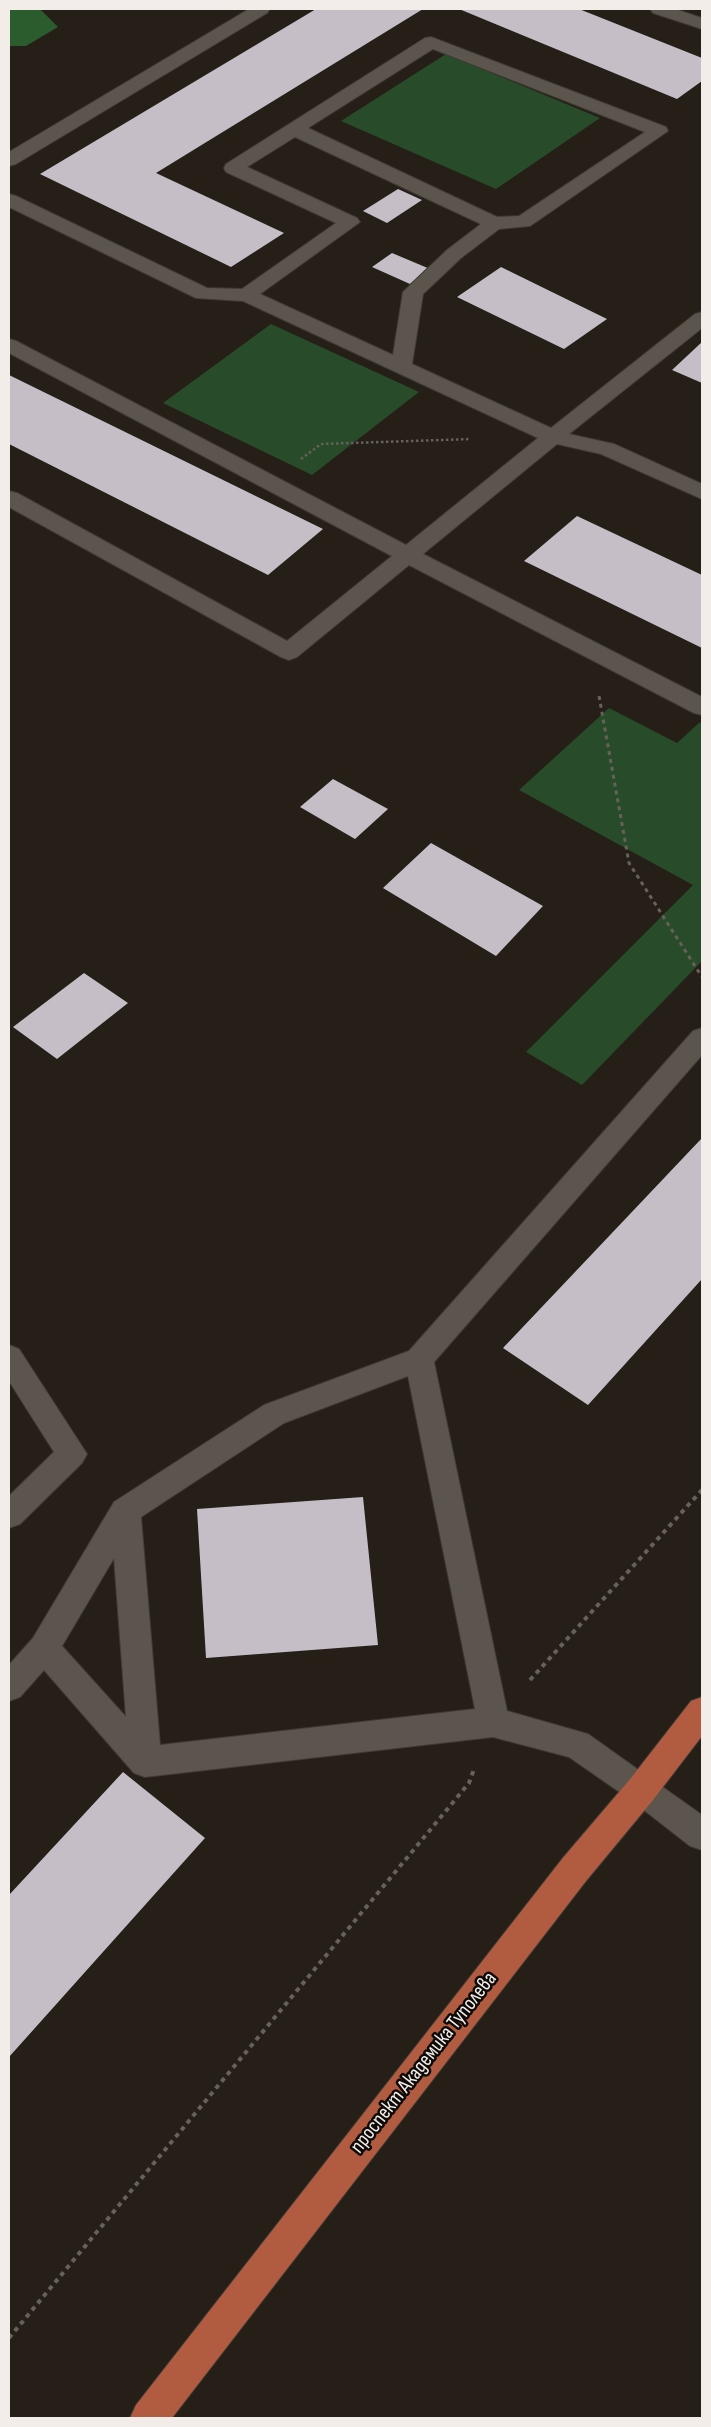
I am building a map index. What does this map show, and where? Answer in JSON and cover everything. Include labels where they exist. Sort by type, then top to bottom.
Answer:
[{"type":"main road","name":"проспект Академика Туполева","points":[[149,2418],[574,1870],[642,1788],[702,1711]]},
{"type":"street","points":[[9,160],[261,9]]},
{"type":"street","points":[[659,9],[702,24]]},
{"type":"street","points":[[246,295],[350,222],[233,168],[294,129],[431,42],[659,131],[523,222],[494,223],[294,129]]},
{"type":"street","points":[[9,200],[203,294],[246,295],[553,436],[607,449],[702,492]]},
{"type":"street","points":[[402,366],[413,292],[454,254],[494,223]]},
{"type":"street","points":[[9,498],[289,652],[553,436],[702,318]]},
{"type":"street","points":[[9,345],[407,555],[702,707]]},
{"type":"street","points":[[9,1687],[44,1648],[125,1512],[274,1414],[419,1359],[702,1038]]},
{"type":"street","points":[[9,1357],[72,1454],[9,1515]]},
{"type":"street","points":[[419,1359],[493,1722]]},
{"type":"street","points":[[125,1512],[145,1762]]},
{"type":"street","points":[[44,1648],[145,1762]]},
{"type":"street","points":[[145,1762],[493,1722],[577,1744],[642,1788],[702,1834]]},
{"type":"path","points":[[269,482],[321,444],[476,439]]},
{"type":"path","points":[[594,651],[604,730],[629,863],[702,977]]},
{"type":"path","points":[[9,2338],[469,1783],[493,1722],[702,1490]]},
{"type":"green space","points":[[9,9],[40,9],[58,27],[26,46],[9,46]]},
{"type":"green space","points":[[446,54],[600,118],[496,189],[341,121]]},
{"type":"green space","points":[[271,324],[419,392],[312,475],[163,403]]},
{"type":"green space","points":[[609,708],[677,743],[700,722],[702,723],[702,961],[582,1085],[526,1052],[693,885],[519,790]]},
{"type":"building","points":[[316,9],[423,9],[156,173],[284,233],[231,267],[40,174]]},
{"type":"building","points":[[459,9],[579,9],[702,58],[702,81],[677,99]]},
{"type":"building","points":[[398,189],[422,200],[387,223],[363,211]]},
{"type":"building","points":[[392,253],[430,269],[410,284],[372,267]]},
{"type":"building","points":[[501,267],[607,319],[564,349],[457,297]]},
{"type":"building","points":[[702,342],[702,383],[672,370]]},
{"type":"building","points":[[9,375],[323,529],[268,575],[9,444]]},
{"type":"building","points":[[577,516],[702,575],[702,648],[524,561]]},
{"type":"building","points":[[333,779],[388,809],[355,839],[300,807]]},
{"type":"building","points":[[431,843],[543,906],[496,956],[383,888]]},
{"type":"building","points":[[84,973],[128,1003],[57,1059],[13,1027]]},
{"type":"building","points":[[702,1138],[702,1279],[588,1405],[503,1348]]},
{"type":"building","points":[[363,1497],[378,1645],[206,1658],[197,1509]]},
{"type":"building","points":[[123,1772],[205,1838],[9,2057],[9,1895]]}]
